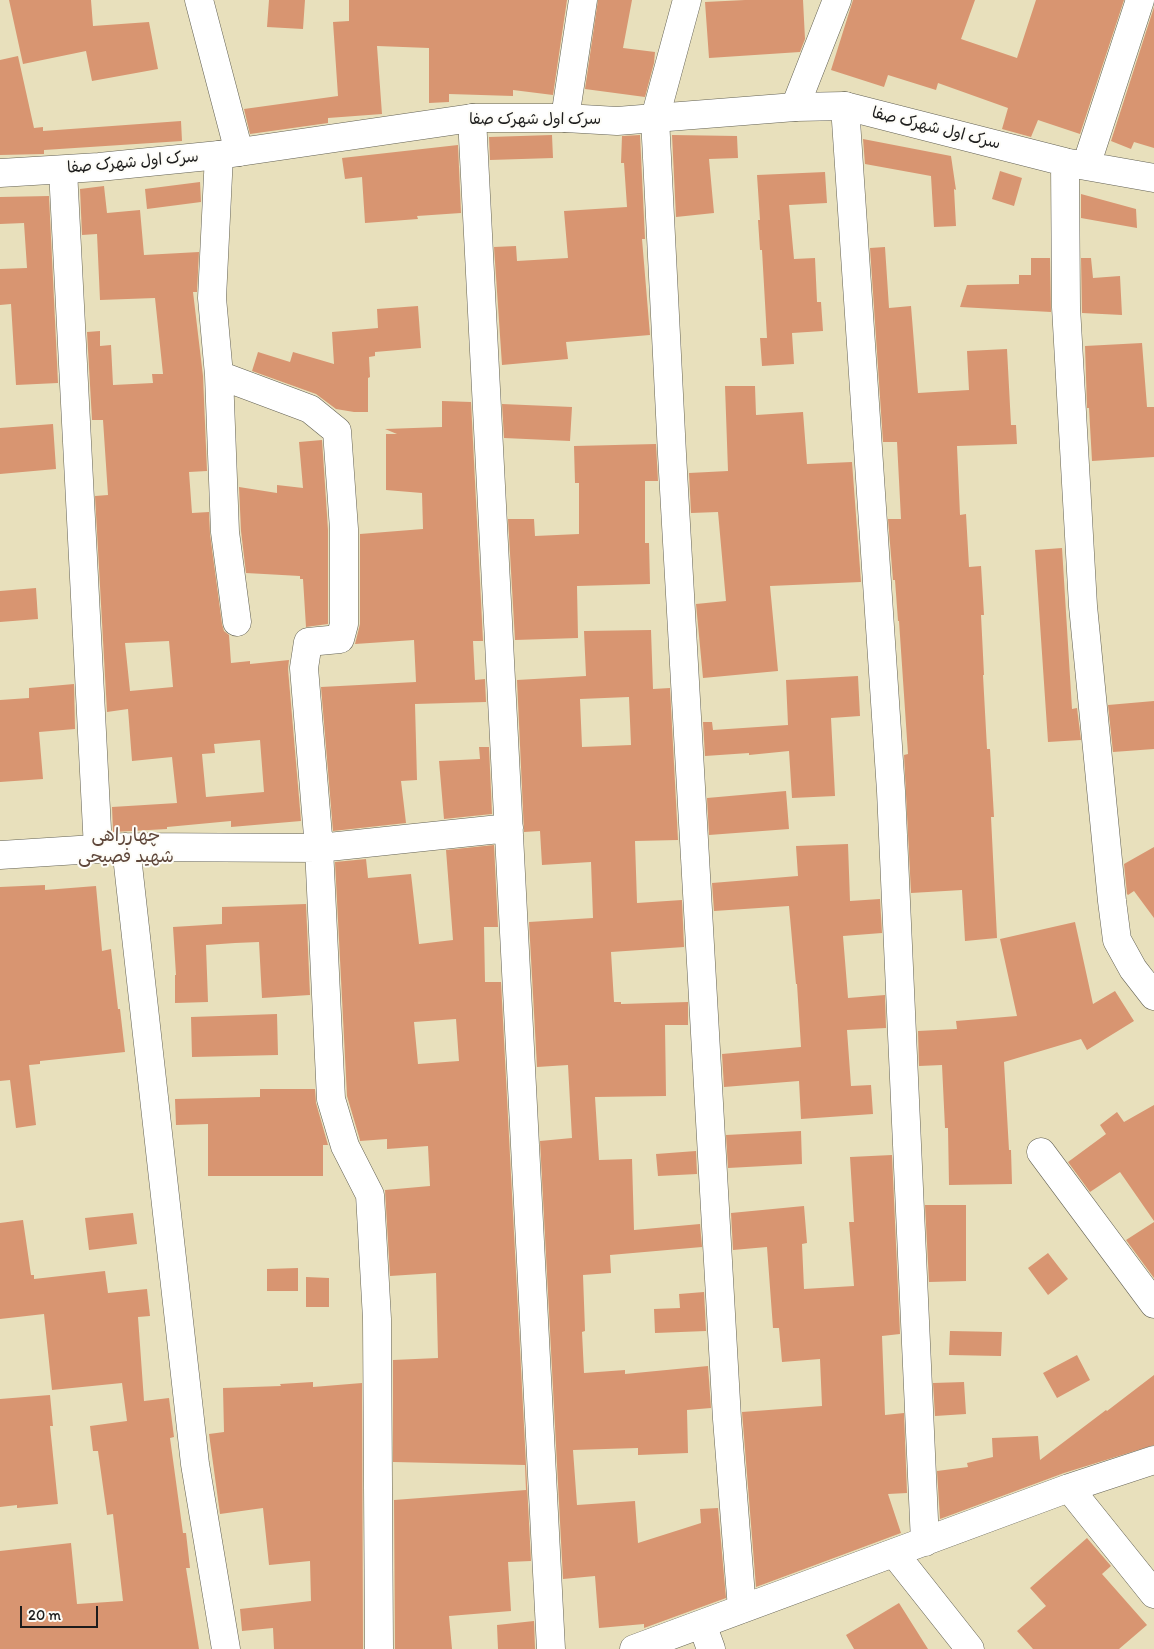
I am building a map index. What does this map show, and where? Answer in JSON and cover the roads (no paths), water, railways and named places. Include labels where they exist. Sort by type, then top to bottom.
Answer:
[{"type":"street","points":[[199,0],[229,153],[212,298],[219,375],[225,532],[237,622]]},
{"type":"street","points":[[565,118],[583,0]]},
{"type":"street","points":[[687,0],[655,118],[672,464],[727,1419],[742,1609]]},
{"type":"street","points":[[795,106],[837,0]]},
{"type":"street","points":[[1140,0],[1075,164],[1066,307],[1083,606],[1112,901],[1117,940],[1133,969],[1154,996]]},
{"type":"street","name":"سرک اول شهرک صفا","points":[[0,173],[64,170],[229,153],[472,118],[616,120],[795,106],[845,106],[1075,164],[1154,178]]},
{"type":"street","points":[[845,106],[891,791],[925,1542]]},
{"type":"street","points":[[472,118],[551,1649]]},
{"type":"street","points":[[64,170],[98,848]]},
{"type":"street","points":[[219,375],[310,409],[337,431],[344,529],[344,624],[340,639],[308,642],[304,668],[319,848],[331,1099],[345,1146],[370,1195],[376,1319],[379,1649]]},
{"type":"street","points":[[0,855],[126,847],[319,848],[509,828]]},
{"type":"street","points":[[126,847],[195,1464],[226,1649]]},
{"type":"street","points":[[1041,1152],[1154,1304]]},
{"type":"street","points":[[634,1649],[1069,1488],[1154,1460]]},
{"type":"street","points":[[1069,1488],[1154,1594]]},
{"type":"street","points":[[894,1553],[970,1649]]},
{"type":"street","points":[[702,1624],[711,1649]]},
{"type":"district","name":"چهارراهی شهید فصیحی","points":[[126,846]]}]
